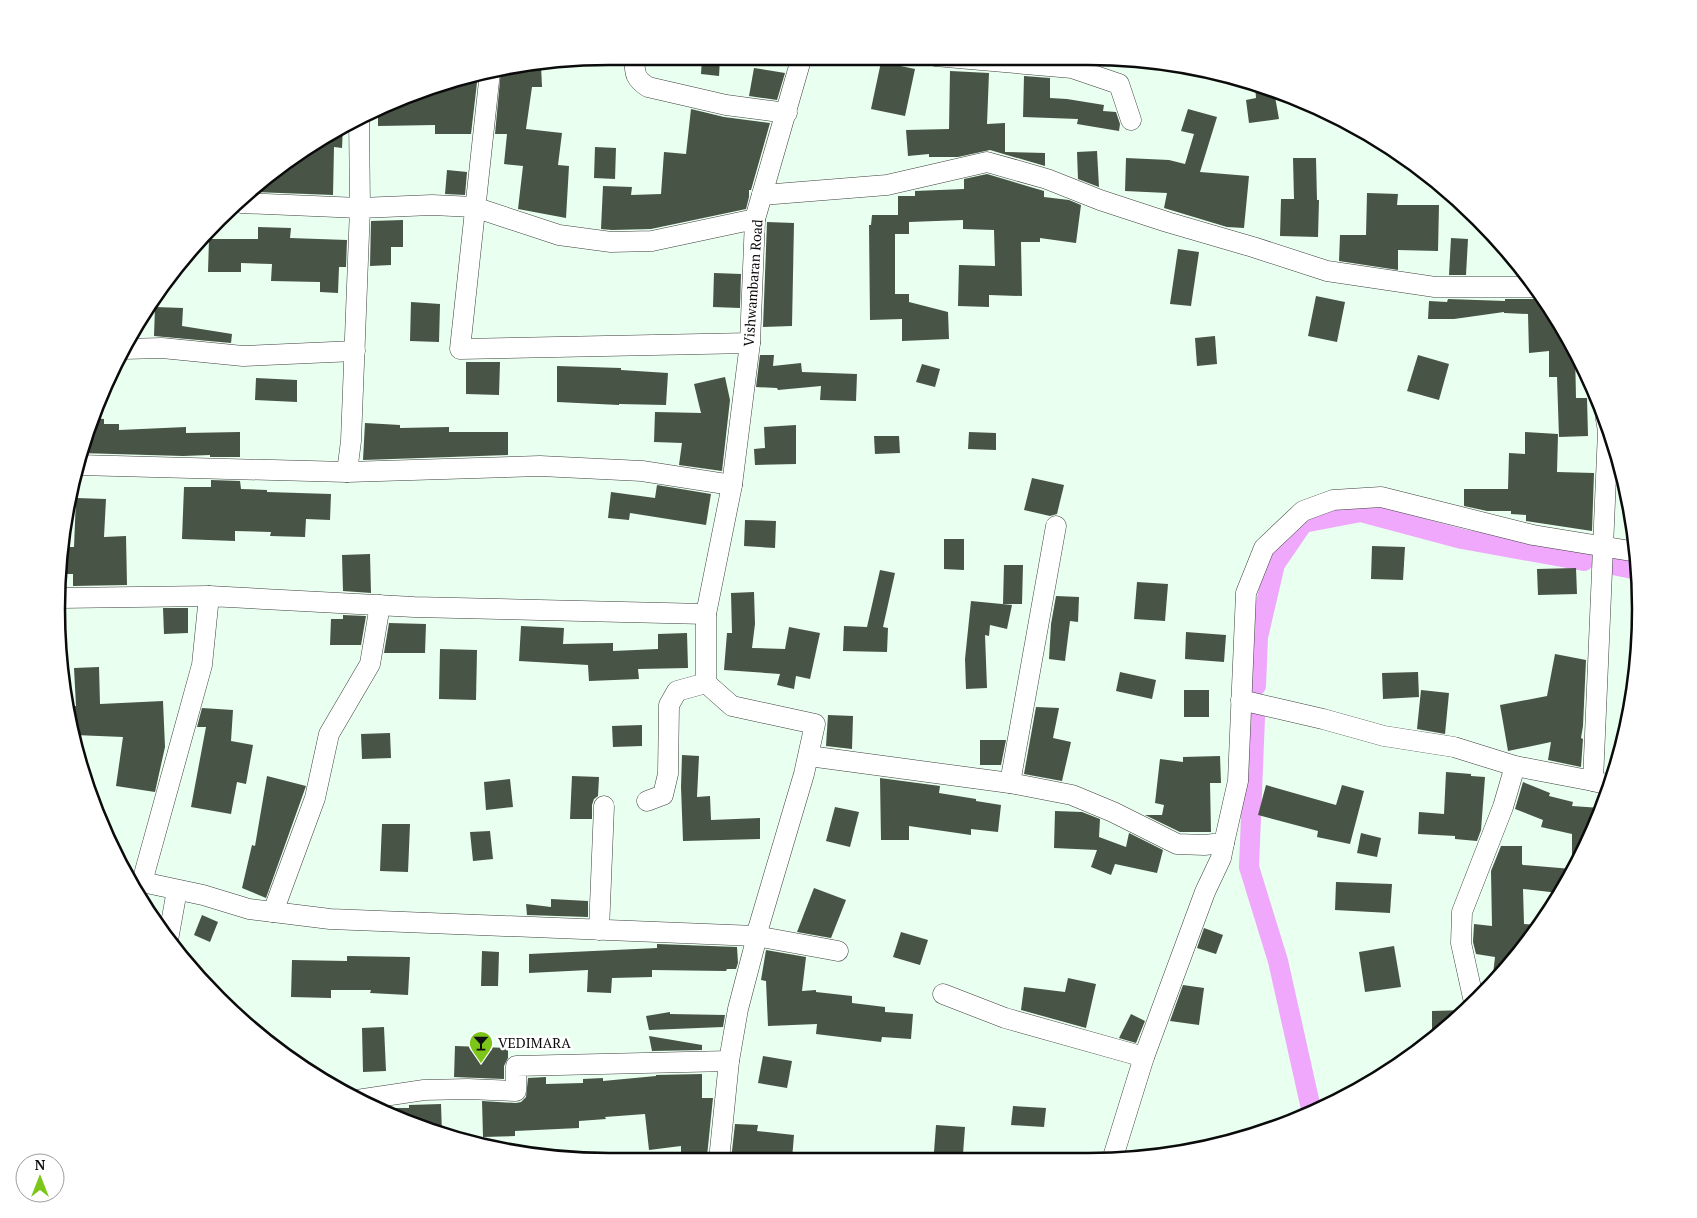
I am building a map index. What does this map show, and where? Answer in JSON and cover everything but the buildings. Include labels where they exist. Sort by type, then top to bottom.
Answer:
[{"type":"street","points":[[635,65],[638,81],[648,87],[726,105],[787,113]]},
{"type":"street","name":"Vishwambaran Road","points":[[706,682],[706,614],[732,485],[750,344],[755,220],[800,65]]},
{"type":"street","points":[[1038,65],[1072,68],[1119,84],[1131,120]]},
{"type":"street","points":[[489,79],[460,349],[750,344]]},
{"type":"street","points":[[348,472],[351,441],[360,208],[360,125]]},
{"type":"street","points":[[762,194],[887,185],[987,162],[1047,179],[1100,200],[1167,222],[1327,271],[1435,287],[1526,287]]},
{"type":"street","points":[[246,203],[360,208],[432,205],[474,207],[559,235],[611,242],[652,241],[755,220]]},
{"type":"street","points":[[132,349],[162,348],[243,356],[355,352]]},
{"type":"street","points":[[1241,700],[1323,719],[1384,736],[1454,747],[1515,766],[1601,783],[1602,547],[1607,448]]},
{"type":"street","points":[[85,465],[348,472],[540,466],[642,471],[732,485]]},
{"type":"street","points":[[1114,1152],[1144,1057],[1205,892],[1221,858],[1238,781],[1246,593],[1264,548],[1303,511],[1333,500],[1381,497],[1533,535],[1628,551]]},
{"type":"street","points":[[1010,783],[1056,526]]},
{"type":"street","points":[[65,598],[209,596],[380,605],[706,614]]},
{"type":"street","points":[[137,879],[202,665],[209,596]]},
{"type":"street","points":[[273,912],[315,798],[329,734],[370,664],[380,605]]},
{"type":"street","points":[[647,801],[663,795],[668,774],[668,705],[676,691],[706,682],[732,706],[815,724],[779,863],[756,936],[738,1008],[729,1061],[720,1153]]},
{"type":"street","points":[[808,756],[1010,783],[1072,795],[1113,812],[1177,844],[1204,845],[1224,843]]},
{"type":"street","points":[[1472,995],[1461,943],[1462,912],[1503,807],[1515,766]]},
{"type":"street","points":[[599,930],[604,806]]},
{"type":"street","points":[[138,882],[203,895],[248,909],[330,919],[756,936],[838,951]]},
{"type":"street","points":[[170,930],[177,890]]},
{"type":"street","points":[[943,994],[1005,1018],[1144,1057]]},
{"type":"street","points":[[370,1098],[424,1090],[516,1091],[516,1066],[729,1061]]},
{"type":"waterway","points":[[1256,686],[1258,637],[1275,564],[1303,523],[1361,512],[1462,539],[1584,561]]},
{"type":"waterway","points":[[1613,565],[1631,569]]},
{"type":"waterway","points":[[1255,717],[1249,867],[1278,961],[1310,1105]]},
{"type":"place","name":"VEDIMARA","points":[[481,1064]]}]
